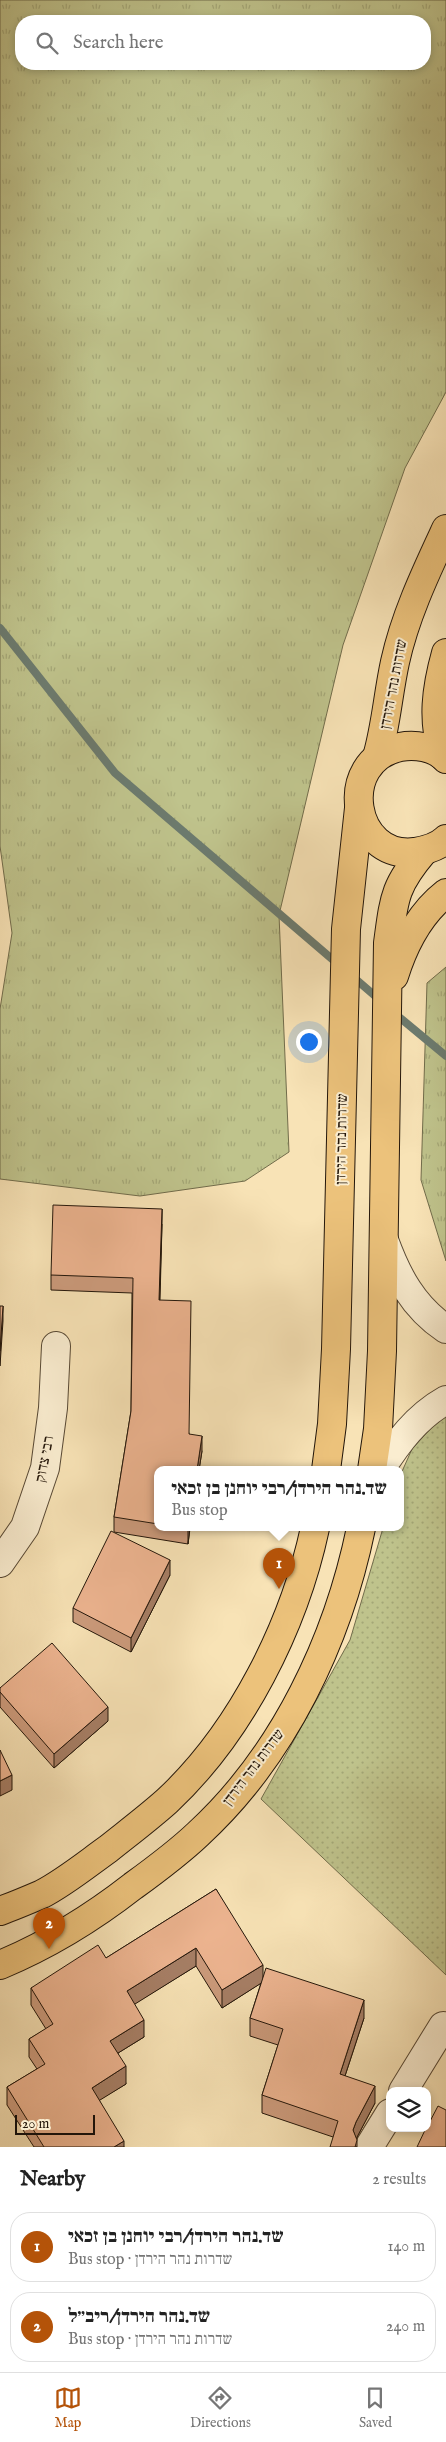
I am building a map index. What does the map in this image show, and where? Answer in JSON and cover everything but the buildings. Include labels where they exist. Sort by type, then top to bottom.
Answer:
[{"type":"main road","name":"שדרות נהר הירדן","points":[[327,1466],[332,1424],[336,1349],[346,929],[359,808],[358,794],[361,780],[377,757],[384,731],[395,662],[405,627],[446,529]]},
{"type":"main road","points":[[445,757],[436,734],[436,717],[437,692],[446,653]]},
{"type":"main road","points":[[377,757],[392,749],[410,745],[427,748],[445,757]]},
{"type":"main road","points":[[359,808],[367,828],[382,844],[396,850],[410,852],[440,844]]},
{"type":"main road","points":[[373,1466],[378,1429],[382,1351],[388,943],[393,905],[399,884],[440,844]]},
{"type":"main road","points":[[386,1004],[403,949],[427,911],[446,893]]},
{"type":"main road","points":[[0,1912],[43,1893],[82,1868],[167,1800],[207,1758],[240,1710],[268,1663],[290,1610],[314,1531]]},
{"type":"main road","name":"שדרות נהר הירדן","points":[[0,1965],[65,1934],[108,1906],[199,1834],[242,1787],[279,1734],[308,1684],[333,1626],[355,1558],[360,1531]]},
{"type":"street","points":[[383,1239],[394,1269],[408,1292],[422,1310],[446,1329]]},
{"type":"street","name":"רבי צדוק","points":[[0,1563],[25,1527],[45,1468],[53,1408],[56,1346]]},
{"type":"street","points":[[383,1466],[396,1445],[412,1426],[431,1409],[446,1400]]},
{"type":"street","points":[[405,2087],[442,2026]]},
{"type":"street","points":[[369,2147],[386,2119]]},
{"type":"green space","points":[[0,0],[446,0],[446,392],[405,468],[343,645],[279,915],[289,1152],[245,1181],[140,1196],[0,1179],[0,1009],[12,933],[0,846]]},
{"type":"green space","points":[[446,967],[446,1261],[421,1180],[427,983]]},
{"type":"green space","points":[[446,1414],[446,1975],[261,1799],[350,1640],[382,1531],[404,1531],[404,1467],[412,1449]]},
{"type":"waterway","points":[[0,628],[115,773],[339,965]]},
{"type":"waterway","points":[[352,976],[381,1001]]},
{"type":"waterway","points":[[393,1012],[446,1056]]},
{"type":"place","name":"שד.נהר הירדן/רבי יוחנן בן זכאי","points":[[279,1589]]},
{"type":"place","name":"שד.נהר הירדן/ריב״ל","points":[[49,1949]]}]
